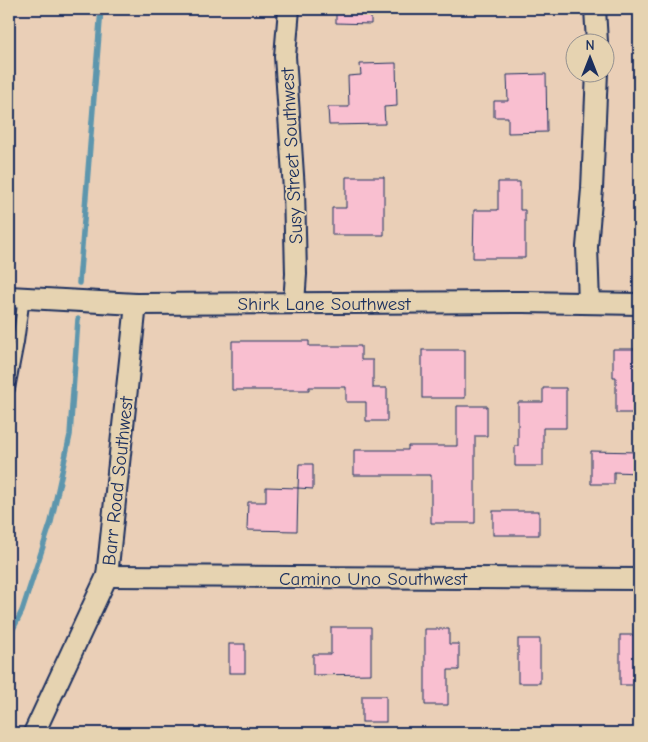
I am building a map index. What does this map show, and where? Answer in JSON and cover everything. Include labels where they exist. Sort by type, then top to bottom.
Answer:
[{"type":"street","name":"Susy Street Southwest","points":[[289,9],[285,56],[294,190],[296,274],[294,303]]},
{"type":"street","points":[[595,9],[596,32]]},
{"type":"street","points":[[590,303],[587,247],[594,161],[597,82]]},
{"type":"street","name":"Shirk Lane Southwest","points":[[16,297],[136,304],[639,304]]},
{"type":"street","name":"Barr Road Southwest","points":[[34,733],[107,576],[136,304]]},
{"type":"street","name":"Camino Uno Southwest","points":[[107,576],[639,579]]},
{"type":"lane","points":[[9,389],[18,342],[16,297]]},
{"type":"building","points":[[336,9],[371,9],[371,24],[336,23]]},
{"type":"building","points":[[396,63],[397,106],[384,107],[385,124],[329,125],[328,107],[349,107],[348,76],[361,75],[360,64]]},
{"type":"building","points":[[546,74],[547,132],[508,133],[508,117],[494,117],[494,101],[508,101],[507,75]]},
{"type":"building","points":[[346,177],[384,177],[384,235],[332,235],[332,208],[346,208]]},
{"type":"building","points":[[498,182],[520,182],[520,210],[525,210],[525,258],[473,258],[474,210],[498,210]]},
{"type":"building","points":[[232,341],[309,341],[309,346],[361,346],[361,360],[373,360],[373,388],[387,388],[387,421],[366,421],[366,402],[346,402],[346,387],[309,387],[309,390],[232,390]]},
{"type":"building","points":[[613,349],[639,349],[639,413],[616,413],[616,377],[613,377]]},
{"type":"building","points":[[422,350],[465,350],[465,398],[422,398]]},
{"type":"building","points":[[543,388],[566,388],[566,428],[543,428],[543,466],[515,466],[515,446],[518,446],[518,402],[543,402]]},
{"type":"building","points":[[457,406],[487,406],[487,436],[475,436],[475,523],[431,523],[431,475],[354,475],[354,450],[408,450],[408,446],[457,446]]},
{"type":"building","points":[[591,451],[639,452],[639,473],[614,472],[614,484],[591,484]]},
{"type":"building","points":[[299,464],[313,464],[313,489],[298,488]]},
{"type":"building","points":[[266,487],[298,488],[297,531],[247,530],[248,502],[266,502]]},
{"type":"building","points":[[493,511],[539,511],[539,535],[493,535]]},
{"type":"building","points":[[331,627],[371,627],[371,674],[313,675],[313,654],[331,654]]},
{"type":"building","points":[[425,629],[449,629],[449,644],[459,644],[459,670],[448,670],[448,705],[425,705]]},
{"type":"building","points":[[620,635],[639,635],[639,685],[620,685]]},
{"type":"building","points":[[518,639],[540,639],[540,683],[518,683]]},
{"type":"building","points":[[229,644],[245,644],[245,673],[229,673]]},
{"type":"building","points":[[362,696],[386,696],[386,722],[362,722]]},
{"type":"waterway","points":[[79,283],[101,9]]},
{"type":"waterway","points":[[9,637],[22,611],[51,522],[70,435],[78,319]]}]
